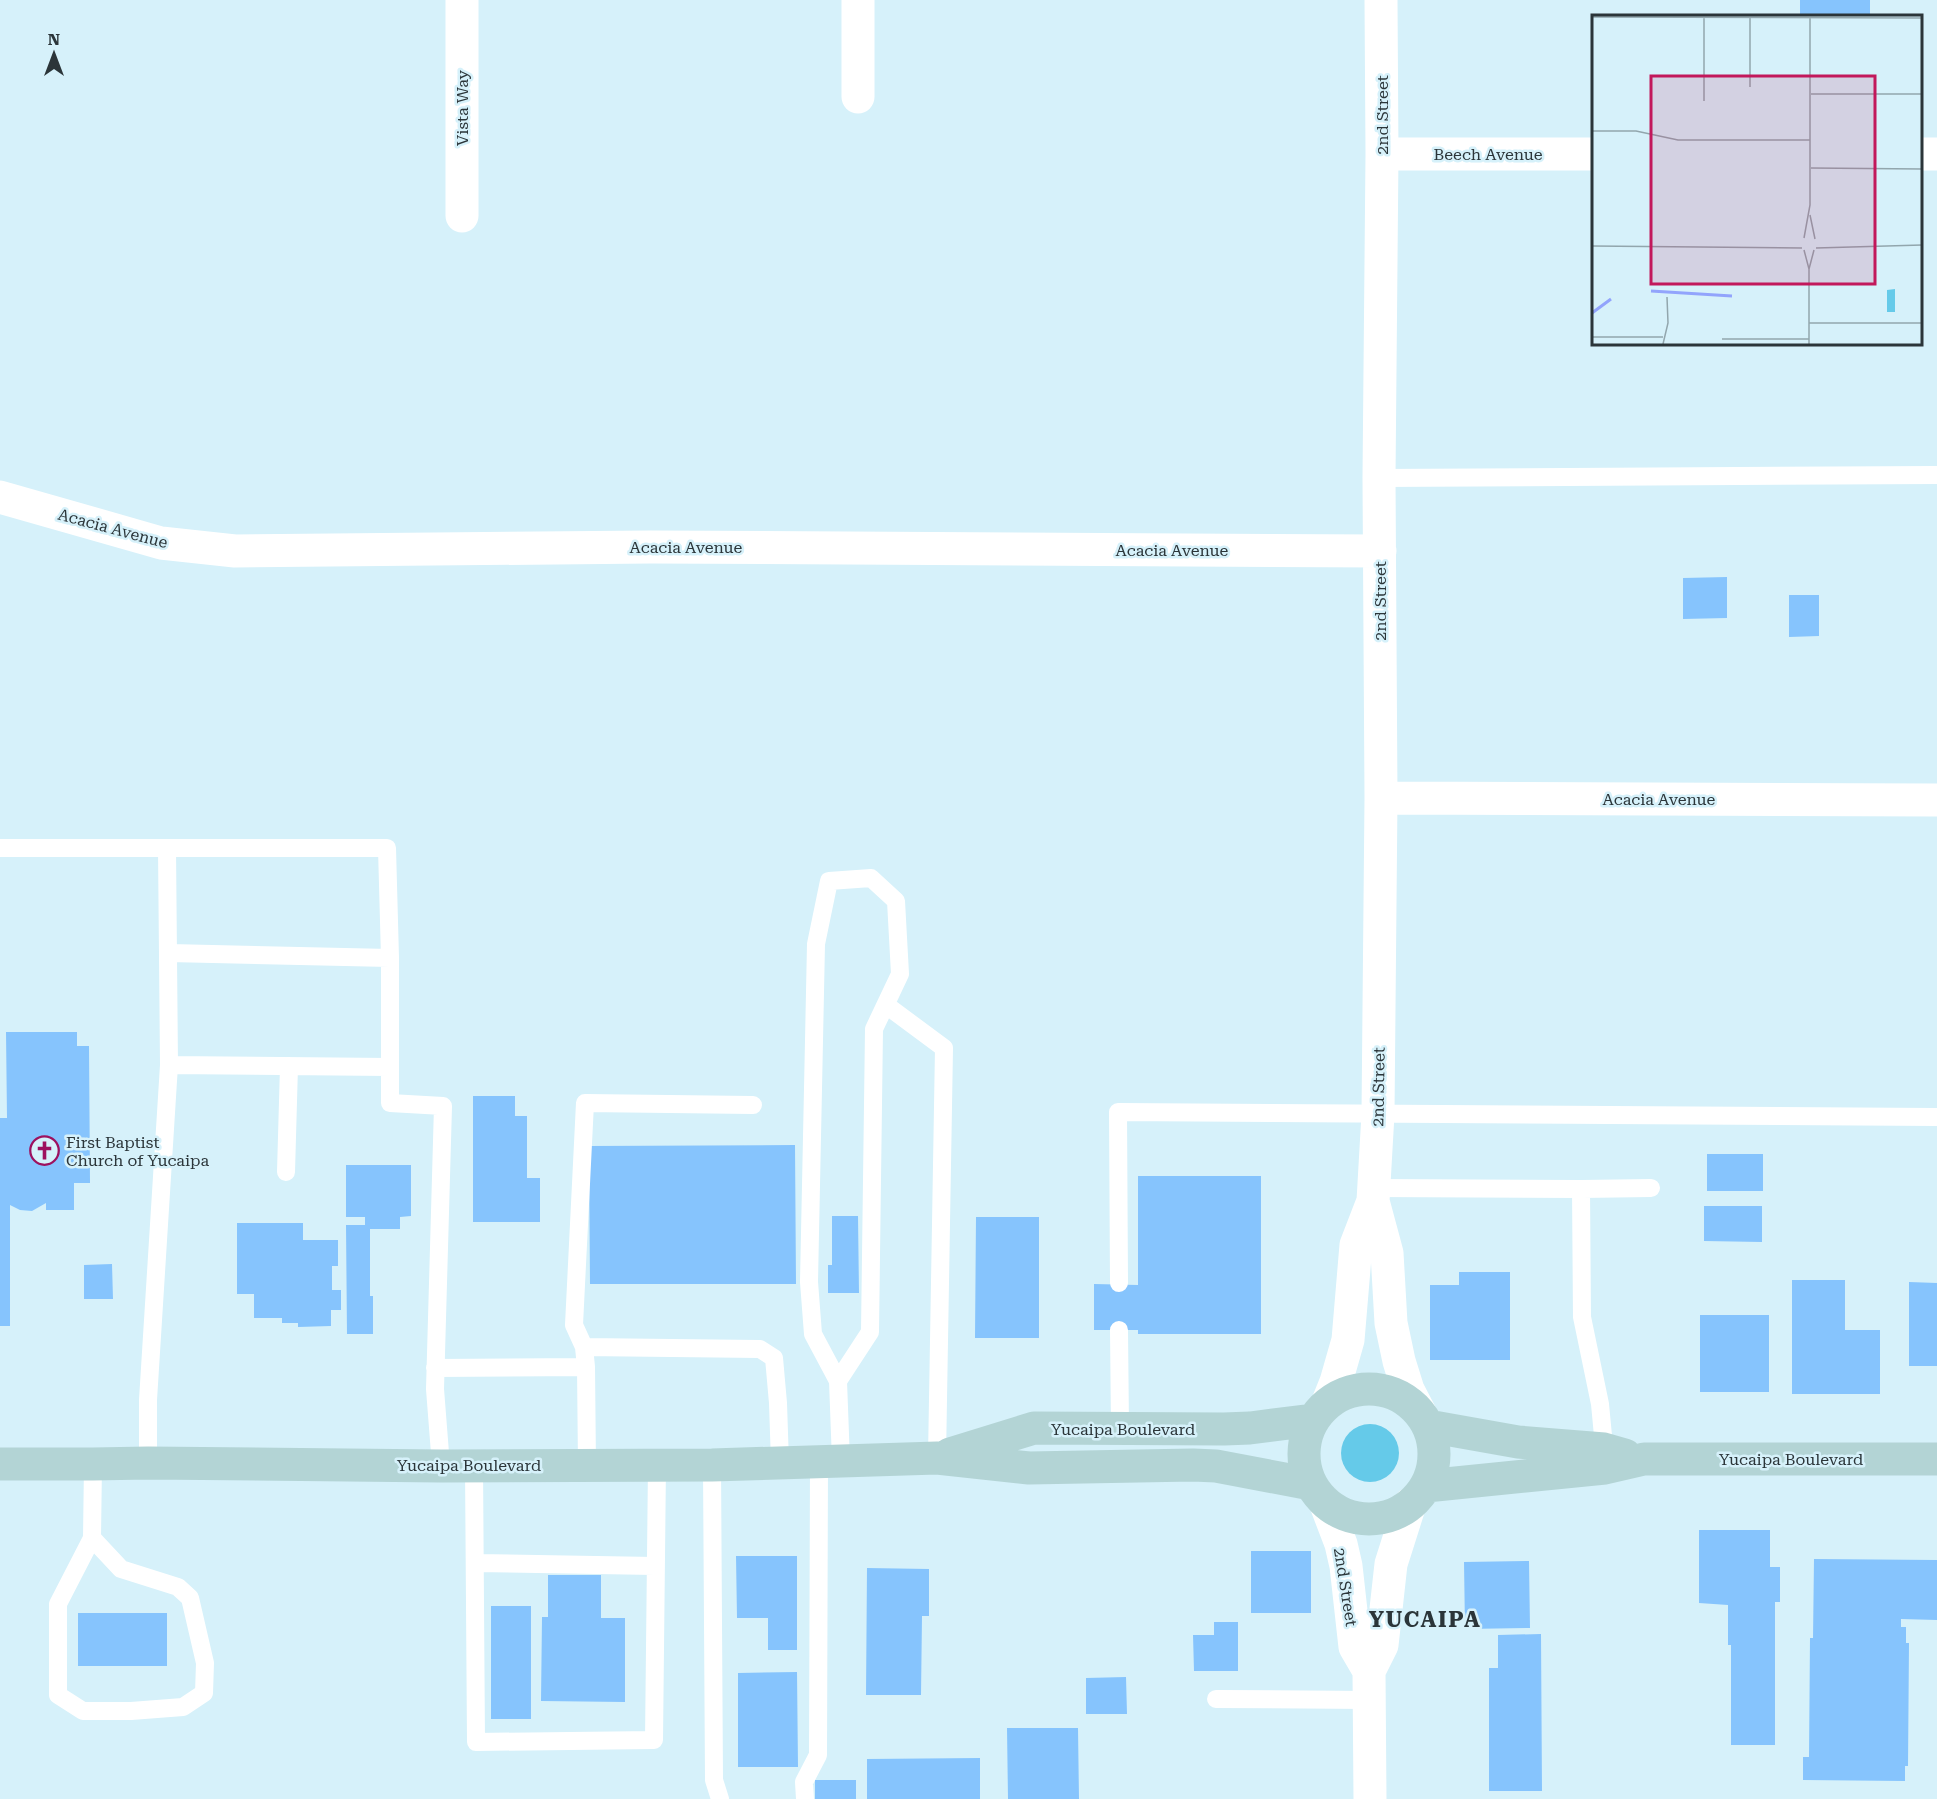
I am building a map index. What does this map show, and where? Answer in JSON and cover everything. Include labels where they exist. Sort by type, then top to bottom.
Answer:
[{"type":"main road","points":[[1370,1389],[1391,1392],[1409,1401],[1424,1419],[1432,1435],[1435,1456],[1431,1476],[1418,1495],[1386,1517],[1366,1519],[1344,1514],[1318,1493],[1304,1462],[1305,1440],[1321,1411],[1348,1392],[1370,1389]]},
{"type":"main road","name":"Yucaipa Boulevard","points":[[937,1458],[1034,1428],[1250,1428],[1321,1411]]},
{"type":"main road","name":"Yucaipa Boulevard","points":[[1424,1419],[1518,1442],[1605,1459]]},
{"type":"main road","name":"Yucaipa Boulevard","points":[[0,1464],[148,1462],[587,1466],[712,1465],[937,1458],[1029,1468],[1216,1466],[1318,1493]]},
{"type":"main road","name":"Yucaipa Boulevard","points":[[1418,1495],[1605,1459],[1937,1459]]},
{"type":"street","name":"Vista Way","points":[[462,0],[462,216]]},
{"type":"street","points":[[858,0],[858,97]]},
{"type":"street","name":"2nd Street","points":[[1321,1411],[1343,1360],[1348,1340],[1356,1245],[1373,1195],[1378,1114],[1381,798],[1379,478],[1381,0]]},
{"type":"street","name":"Beech Avenue","points":[[1382,154],[1592,154]]},
{"type":"street","name":"Acacia Avenue","points":[[0,497],[162,543],[235,551],[651,547],[1380,551]]},
{"type":"street","name":"Acacia Avenue","points":[[1381,798],[1937,800]]},
{"type":"street","name":"2nd Street","points":[[1373,1195],[1388,1253],[1391,1323],[1398,1361],[1408,1390],[1424,1419]]},
{"type":"street","name":"2nd Street","points":[[1318,1493],[1341,1544],[1346,1566],[1355,1647],[1369,1686]]},
{"type":"street","name":"2nd Street","points":[[1370,1799],[1369,1686],[1382,1645],[1391,1564],[1418,1495]]},
{"type":"lane","points":[[1379,478],[1937,475]]},
{"type":"lane","points":[[0,848],[387,848],[390,1103],[443,1106],[435,1368],[441,1466]]},
{"type":"lane","points":[[148,1462],[148,1400],[169,1065],[167,848]]},
{"type":"lane","points":[[805,1799],[804,1782],[818,1755],[830,1462],[838,1381],[870,1332],[874,1029],[900,974],[896,901],[871,878],[829,881],[816,944],[809,1282],[813,1334],[838,1381]]},
{"type":"lane","points":[[169,953],[390,958]]},
{"type":"lane","points":[[886,1005],[944,1048],[937,1458]]},
{"type":"lane","points":[[169,1065],[390,1067]]},
{"type":"lane","points":[[286,1172],[289,1066]]},
{"type":"lane","points":[[587,1466],[586,1367],[584,1347],[574,1325],[585,1103],[753,1105]]},
{"type":"lane","points":[[1119,1283],[1118,1112],[1937,1116]]},
{"type":"lane","points":[[1373,1195],[1651,1188]]},
{"type":"lane","points":[[1581,1189],[1582,1317],[1600,1404],[1605,1459]]},
{"type":"lane","points":[[1119,1330],[1120,1428]]},
{"type":"lane","points":[[584,1347],[760,1349],[774,1358],[780,1463]]},
{"type":"lane","points":[[435,1368],[586,1367]]},
{"type":"lane","points":[[92,1538],[121,1569],[178,1587],[190,1598],[205,1663],[204,1694],[183,1707],[131,1711],[83,1710],[58,1695],[58,1604],[92,1538],[93,1464]]},
{"type":"lane","points":[[474,1466],[476,1742],[654,1740],[657,1465]]},
{"type":"lane","points":[[712,1465],[714,1780],[720,1799]]},
{"type":"lane","points":[[475,1563],[656,1566]]},
{"type":"lane","points":[[1216,1699],[1369,1686]]},
{"type":"shaded area","points":[[1370,1424],[1381,1426],[1391,1432],[1397,1442],[1399,1453],[1397,1464],[1391,1474],[1381,1480],[1370,1482],[1359,1480],[1349,1474],[1343,1464],[1341,1453],[1343,1442],[1349,1432],[1359,1426]]},
{"type":"building","points":[[1800,0],[1870,0],[1870,15],[1800,15]]},
{"type":"building","points":[[1727,577],[1727,618],[1683,619],[1683,578]]},
{"type":"building","points":[[1789,595],[1819,595],[1819,636],[1789,637]]},
{"type":"building","name":"First Baptist Church of Yucaipa","points":[[6,1032],[77,1032],[77,1046],[89,1046],[90,1183],[74,1183],[74,1210],[46,1210],[46,1203],[32,1211],[20,1210],[10,1205],[10,1326],[0,1326],[0,1118],[7,1118]]},
{"type":"building","points":[[473,1096],[515,1096],[515,1116],[527,1116],[527,1178],[540,1178],[540,1222],[473,1222]]},
{"type":"building","points":[[795,1145],[796,1284],[590,1284],[589,1146]]},
{"type":"building","points":[[1707,1154],[1763,1154],[1763,1191],[1707,1191]]},
{"type":"building","points":[[346,1165],[411,1165],[411,1216],[400,1217],[400,1229],[370,1229],[370,1296],[373,1296],[373,1334],[347,1334],[346,1225],[365,1225],[365,1217],[346,1217]]},
{"type":"building","points":[[1138,1176],[1261,1176],[1261,1334],[1138,1334],[1138,1330],[1094,1330],[1094,1284],[1138,1285]]},
{"type":"building","points":[[1704,1206],[1762,1206],[1762,1242],[1704,1241]]},
{"type":"building","points":[[832,1216],[858,1216],[859,1293],[828,1293],[828,1265],[832,1265]]},
{"type":"building","points":[[976,1217],[1039,1217],[1039,1338],[975,1338]]},
{"type":"building","points":[[237,1223],[303,1223],[303,1240],[338,1240],[338,1266],[332,1266],[332,1290],[341,1290],[341,1310],[331,1310],[331,1326],[298,1327],[298,1323],[282,1323],[282,1318],[254,1318],[254,1294],[237,1294]]},
{"type":"building","points":[[112,1264],[113,1299],[84,1299],[84,1265]]},
{"type":"building","points":[[1459,1272],[1510,1272],[1510,1360],[1430,1360],[1430,1285],[1459,1285]]},
{"type":"building","points":[[1792,1280],[1845,1280],[1845,1330],[1880,1330],[1880,1394],[1792,1394]]},
{"type":"building","points":[[1909,1282],[1937,1283],[1937,1366],[1909,1366]]},
{"type":"building","points":[[1700,1315],[1769,1315],[1769,1392],[1700,1392]]},
{"type":"building","points":[[1699,1530],[1770,1530],[1770,1567],[1780,1567],[1780,1602],[1775,1602],[1775,1745],[1731,1745],[1731,1645],[1728,1645],[1728,1605],[1699,1603]]},
{"type":"building","points":[[1251,1551],[1311,1551],[1311,1613],[1251,1613]]},
{"type":"building","points":[[736,1556],[797,1556],[797,1650],[768,1650],[768,1618],[737,1618]]},
{"type":"building","points":[[1814,1559],[1937,1560],[1937,1620],[1901,1619],[1901,1627],[1906,1627],[1906,1643],[1909,1643],[1908,1766],[1905,1766],[1905,1781],[1803,1780],[1803,1757],[1809,1757],[1810,1638],[1813,1638]]},
{"type":"building","points":[[1529,1561],[1530,1628],[1465,1629],[1464,1562]]},
{"type":"building","points":[[867,1568],[929,1569],[929,1616],[922,1616],[921,1695],[866,1695]]},
{"type":"building","points":[[548,1575],[601,1575],[601,1618],[625,1618],[625,1702],[541,1701],[542,1617],[548,1617]]},
{"type":"building","points":[[491,1606],[531,1606],[531,1719],[491,1719]]},
{"type":"building","points":[[78,1613],[167,1613],[167,1666],[78,1666]]},
{"type":"building","points":[[1214,1622],[1238,1622],[1238,1671],[1194,1671],[1193,1635],[1214,1635]]},
{"type":"building","points":[[1541,1634],[1542,1791],[1489,1791],[1489,1668],[1498,1668],[1498,1635]]},
{"type":"building","points":[[797,1672],[798,1767],[738,1767],[738,1673]]},
{"type":"building","points":[[1126,1677],[1127,1714],[1086,1714],[1086,1678]]},
{"type":"building","points":[[1007,1728],[1078,1728],[1079,1799],[1008,1799]]},
{"type":"building","points":[[980,1758],[980,1799],[867,1799],[867,1759]]},
{"type":"building","points":[[815,1780],[856,1780],[856,1799],[815,1799]]},
{"type":"place","name":"First Baptist Church of Yucaipa","points":[[45,1151]]},
{"type":"district","name":"YUCAIPA","points":[[1425,1619]]}]
